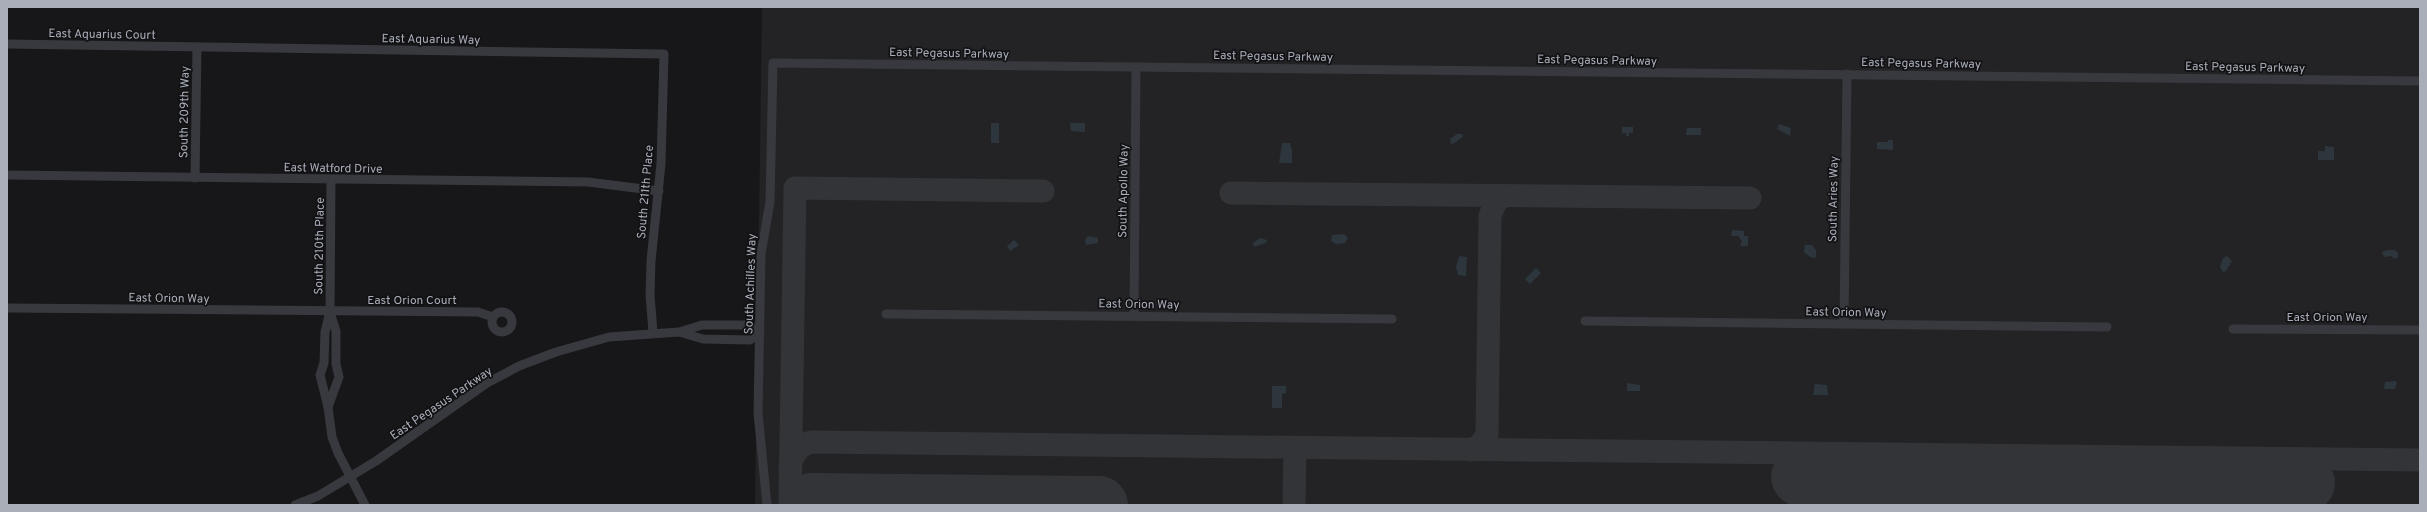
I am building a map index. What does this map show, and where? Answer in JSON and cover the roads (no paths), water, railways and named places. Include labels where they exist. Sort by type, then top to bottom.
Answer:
[{"type":"street","name":"East Aquarius Court","points":[[7,44],[197,47]]},
{"type":"street","name":"East Aquarius Way","points":[[197,47],[664,54]]},
{"type":"street","name":"South 209th Way","points":[[195,178],[197,47]]},
{"type":"street","name":"South 211th Place","points":[[653,332],[650,295],[651,261],[659,191],[664,54]]},
{"type":"street","name":"East Pegasus Parkway","points":[[773,63],[2420,81]]},
{"type":"street","name":"South Achilles Way","points":[[767,505],[759,429],[761,254],[763,232],[770,202],[773,63]]},
{"type":"street","name":"South Apollo Way","points":[[1134,316],[1136,67]]},
{"type":"street","name":"South Aries Way","points":[[1844,324],[1847,74]]},
{"type":"street","name":"East Watford Drive","points":[[7,175],[588,182],[659,191]]},
{"type":"street","name":"South 210th Place","points":[[331,180],[330,312],[325,332],[320,375],[328,407],[332,437],[338,453],[365,505]]},
{"type":"street","name":"East Orion Way","points":[[7,308],[330,312]]},
{"type":"street","name":"South 210th Place","points":[[328,407],[339,377],[336,368],[336,331],[330,312]]},
{"type":"street","name":"East Orion Court","points":[[330,312],[478,312],[493,317]]},
{"type":"street","name":"East Orion Way","points":[[886,314],[1392,319]]},
{"type":"street","name":"East Orion Way","points":[[1585,321],[2107,327]]},
{"type":"street","name":"East Pegasus Parkway","points":[[295,505],[318,496],[351,477],[487,383],[519,366],[589,342],[609,337],[653,332],[679,332],[703,339],[750,340],[760,334],[750,325],[702,325],[679,332]]},
{"type":"street","name":"East Orion Way","points":[[2233,328],[2420,330]]},
{"type":"street","points":[[322,368],[336,368]]}]
